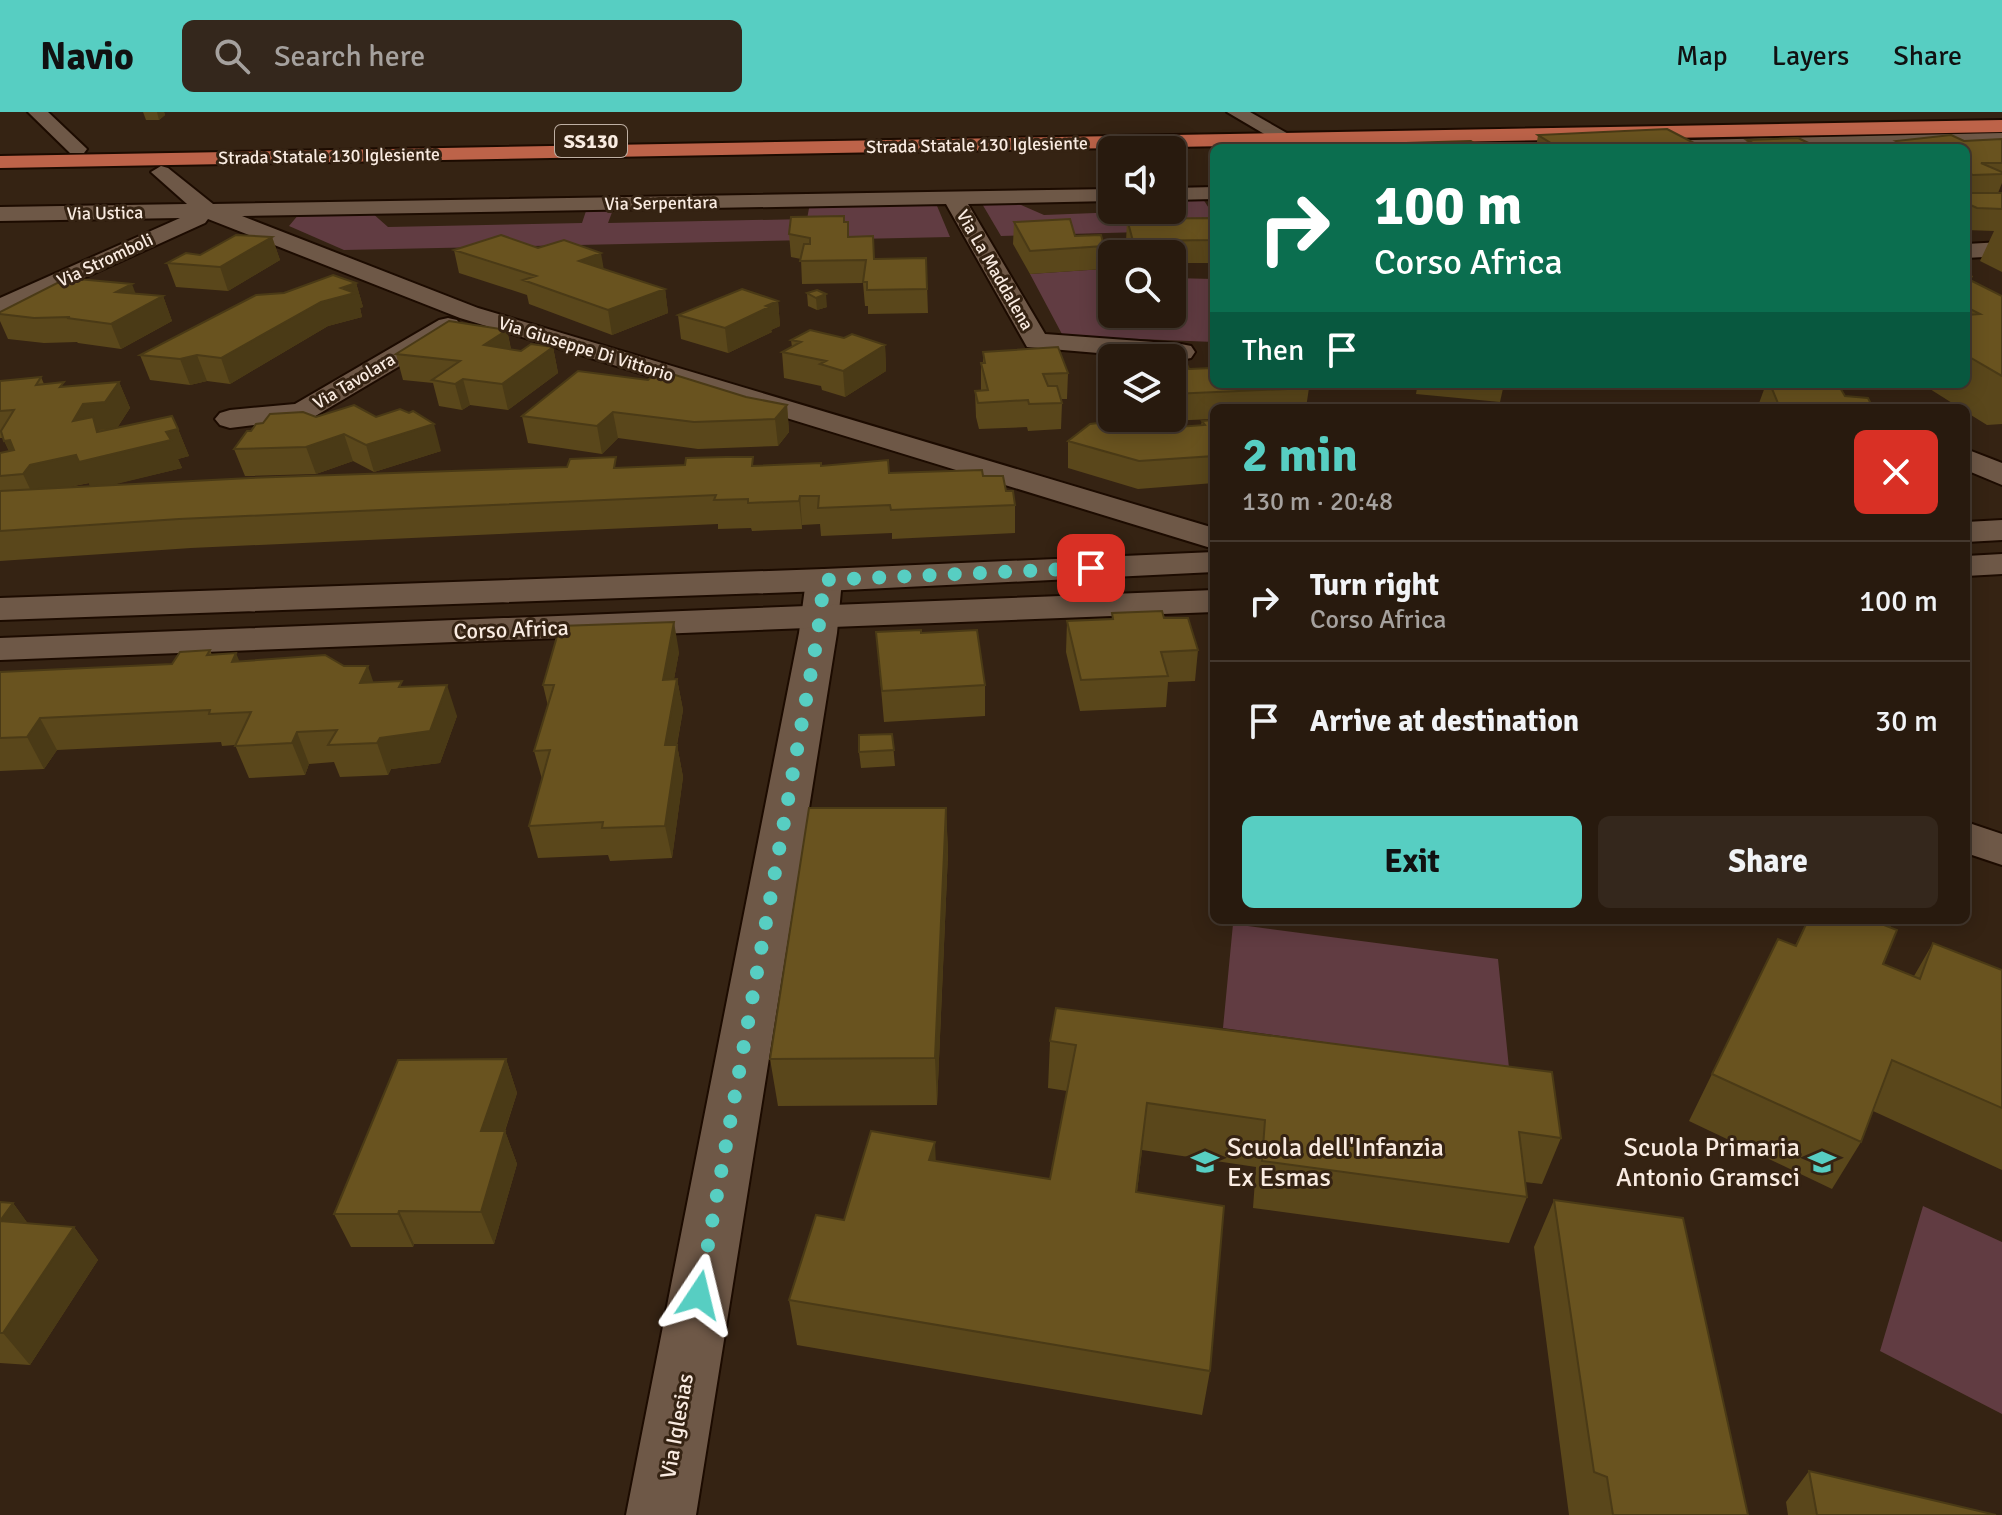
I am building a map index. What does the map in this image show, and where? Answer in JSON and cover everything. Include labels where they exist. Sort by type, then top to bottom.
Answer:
[{"type":"main road","name":"Strada Statale 130 Iglesiente","points":[[0,151],[1288,140],[2002,119]]},
{"type":"main road","name":"Strada Statale 130 Iglesiente","points":[[0,162],[2002,126]]},
{"type":"street","points":[[37,112],[77,149]]},
{"type":"street","points":[[1236,112],[1288,140]]},
{"type":"street","points":[[1957,112],[1979,119]]},
{"type":"street","points":[[1966,139],[2002,154]]},
{"type":"street","points":[[1767,144],[2002,139]]},
{"type":"street","name":"Via Giuseppe Di Vittorio","points":[[161,172],[210,212],[469,313],[1210,538]]},
{"type":"street","points":[[1186,194],[1210,193]]},
{"type":"street","name":"Via Serpentara","points":[[210,212],[1098,195]]},
{"type":"street","name":"Via La Maddalena","points":[[953,197],[1036,341],[1098,346]]},
{"type":"street","name":"Via Ustica","points":[[0,214],[210,212]]},
{"type":"street","name":"Via Stromboli","points":[[0,308],[210,212]]},
{"type":"street","points":[[1970,251],[2002,249]]},
{"type":"street","name":"Via Tavolara","points":[[230,419],[302,412],[469,313]]},
{"type":"street","points":[[1970,460],[2002,475]]},
{"type":"street","points":[[1970,532],[2002,530]]},
{"type":"street","name":"Corso Africa","points":[[0,649],[822,598],[1210,562]]},
{"type":"street","points":[[1970,566],[2002,564]]},
{"type":"street","name":"Corso Africa","points":[[0,609],[822,598],[1210,601]]},
{"type":"street","name":"Via Iglesias","points":[[661,1515],[822,598]]},
{"type":"street","points":[[1970,838],[2002,850]]},
{"type":"shaded area","points":[[1186,199],[1203,199],[1210,210],[1210,230],[1001,236],[981,202],[1012,201],[1044,215],[1098,213],[1098,224],[1186,224]]},
{"type":"shaded area","points":[[935,201],[950,237],[344,250],[289,226],[299,214],[371,212],[388,227],[582,223],[587,208],[614,207],[608,223],[807,219],[810,203]]},
{"type":"shaded area","points":[[1098,269],[1098,328],[1186,328],[1186,278],[1210,279],[1210,342],[1063,336],[1030,274]]},
{"type":"shaded area","points":[[1233,924],[1498,959],[1509,1068],[1223,1028]]},
{"type":"shaded area","points":[[1923,1206],[2002,1242],[2002,1414],[1880,1351]]},
{"type":"building","points":[[1667,129],[1694,143],[1553,144],[1538,135]]},
{"type":"building","points":[[1951,135],[1964,141],[2002,139],[2002,163],[1981,163],[2002,174],[1970,173],[1970,144],[1902,144],[1896,141]]},
{"type":"building","points":[[1798,138],[1811,144],[1754,144],[1747,140]]},
{"type":"building","points":[[1471,141],[1476,144],[1411,144]]},
{"type":"building","points":[[1970,193],[2002,193],[2002,209],[1970,205]]},
{"type":"building","points":[[844,216],[844,222],[848,222],[848,237],[873,236],[874,259],[926,258],[927,289],[867,290],[867,282],[863,282],[866,260],[800,261],[804,244],[810,244],[810,238],[789,234],[791,217]]},
{"type":"building","points":[[1186,218],[1210,218],[1210,240],[1133,240],[1128,224],[1186,224]]},
{"type":"building","points":[[1070,219],[1075,236],[1101,235],[1102,240],[1098,240],[1098,246],[1030,251],[1014,222]]},
{"type":"building","points":[[236,235],[272,237],[220,267],[167,263],[186,253],[200,255]]},
{"type":"building","points":[[501,235],[538,248],[564,240],[601,253],[579,261],[665,289],[608,310],[523,280],[536,276],[454,250]]},
{"type":"building","points":[[333,275],[356,283],[341,288],[355,293],[321,302],[221,358],[197,355],[180,359],[140,355],[256,295],[284,293]]},
{"type":"building","points":[[67,278],[132,284],[116,292],[163,296],[111,324],[67,318],[70,317],[34,318],[0,314]]},
{"type":"building","points":[[1970,280],[2002,296],[2002,376],[1970,357],[1970,315],[1980,314],[1970,309]]},
{"type":"building","points":[[742,289],[778,301],[725,328],[678,315]]},
{"type":"building","points":[[817,290],[826,294],[816,298],[807,293]]},
{"type":"building","points":[[449,321],[507,330],[484,345],[521,351],[531,344],[553,347],[502,384],[463,379],[455,384],[432,380],[460,361],[396,354]]},
{"type":"building","points":[[810,330],[844,338],[852,334],[885,345],[843,371],[820,364],[826,361],[782,352],[801,342],[791,340]]},
{"type":"building","points":[[1058,347],[1068,373],[1043,374],[1048,386],[1057,386],[1062,403],[1029,404],[1028,400],[978,403],[975,391],[988,390],[981,363],[985,363],[983,352]]},
{"type":"building","points":[[1186,362],[1189,369],[1210,368],[1210,388],[1309,388],[1186,393]]},
{"type":"building","points":[[659,370],[746,397],[787,405],[775,419],[694,422],[613,412],[597,426],[522,416],[578,371],[648,380]]},
{"type":"building","points":[[41,377],[36,385],[64,382],[60,387],[119,382],[105,402],[83,404],[73,421],[93,417],[97,432],[172,416],[178,429],[166,432],[171,440],[79,462],[76,455],[30,465],[23,474],[0,476],[0,453],[14,450],[10,440],[4,441],[1,431],[14,410],[0,411],[0,381]]},
{"type":"building","points":[[1772,388],[1840,388],[1845,396],[1868,398],[1871,404],[1778,404]]},
{"type":"building","points":[[354,405],[376,417],[400,409],[409,413],[413,411],[434,424],[366,445],[344,434],[306,447],[234,449],[247,431],[263,423],[270,414],[303,412],[316,417]]},
{"type":"building","points":[[1210,420],[1210,456],[1139,461],[1068,441],[1090,424],[1098,423],[1098,432],[1186,432],[1186,426],[1205,425],[1202,421]]},
{"type":"building","points":[[616,457],[614,468],[685,465],[686,458],[753,457],[752,466],[821,463],[821,466],[888,460],[889,473],[982,470],[983,476],[1003,476],[1006,491],[1013,491],[1015,505],[891,510],[890,505],[818,508],[819,496],[800,496],[799,501],[748,503],[748,499],[714,500],[716,495],[179,519],[0,531],[0,491],[250,478],[567,467],[570,459]]},
{"type":"building","points":[[1162,611],[1164,618],[1188,618],[1198,650],[1161,652],[1168,676],[1081,680],[1067,621],[1113,619],[1112,613]]},
{"type":"building","points":[[674,622],[663,680],[677,679],[665,745],[677,745],[665,826],[602,828],[603,822],[529,826],[550,750],[534,751],[554,685],[543,685],[560,626]]},
{"type":"building","points":[[921,630],[921,633],[977,630],[985,685],[882,691],[876,632]]},
{"type":"building","points":[[210,650],[207,655],[236,653],[232,662],[325,655],[344,666],[368,666],[360,683],[402,681],[399,687],[447,685],[430,731],[380,738],[377,743],[328,745],[337,730],[297,732],[292,743],[235,746],[251,712],[209,714],[210,710],[40,718],[27,737],[0,738],[0,672],[172,664],[180,652]]},
{"type":"building","points":[[892,734],[894,750],[859,752],[859,735]]},
{"type":"building","points":[[809,808],[946,808],[935,1058],[770,1059]]},
{"type":"building","points":[[1806,924],[1881,924],[1897,930],[1883,964],[1920,979],[1933,943],[2002,970],[2002,1108],[1892,1060],[1861,1142],[1712,1074],[1778,939],[1796,946]]},
{"type":"building","points":[[1056,1008],[1552,1072],[1561,1138],[1519,1132],[1527,1197],[1262,1161],[1265,1120],[1147,1103],[1136,1192],[1224,1206],[1210,1371],[789,1300],[816,1215],[844,1220],[871,1131],[935,1142],[929,1160],[1050,1179],[1076,1045],[1050,1041]]},
{"type":"building","points":[[506,1059],[481,1131],[505,1131],[481,1212],[334,1214],[398,1060]]},
{"type":"building","points":[[1554,1200],[1683,1218],[1748,1515],[1613,1515],[1607,1477],[1594,1472]]},
{"type":"building","points":[[0,1202],[13,1203],[0,1221]]},
{"type":"building","points":[[0,1221],[74,1227],[3,1333],[0,1333]]},
{"type":"building","points":[[1809,1471],[1996,1515],[1817,1515]]},
{"type":"place","name":"Scuola dell'Infanzia Ex Esmas","points":[[1205,1162]]},
{"type":"place","name":"Scuola Primaria Antonio Gramsci","points":[[1822,1162]]},
{"type":"route","points":[[699,1295],[818,633],[824,580],[1091,568]]}]
